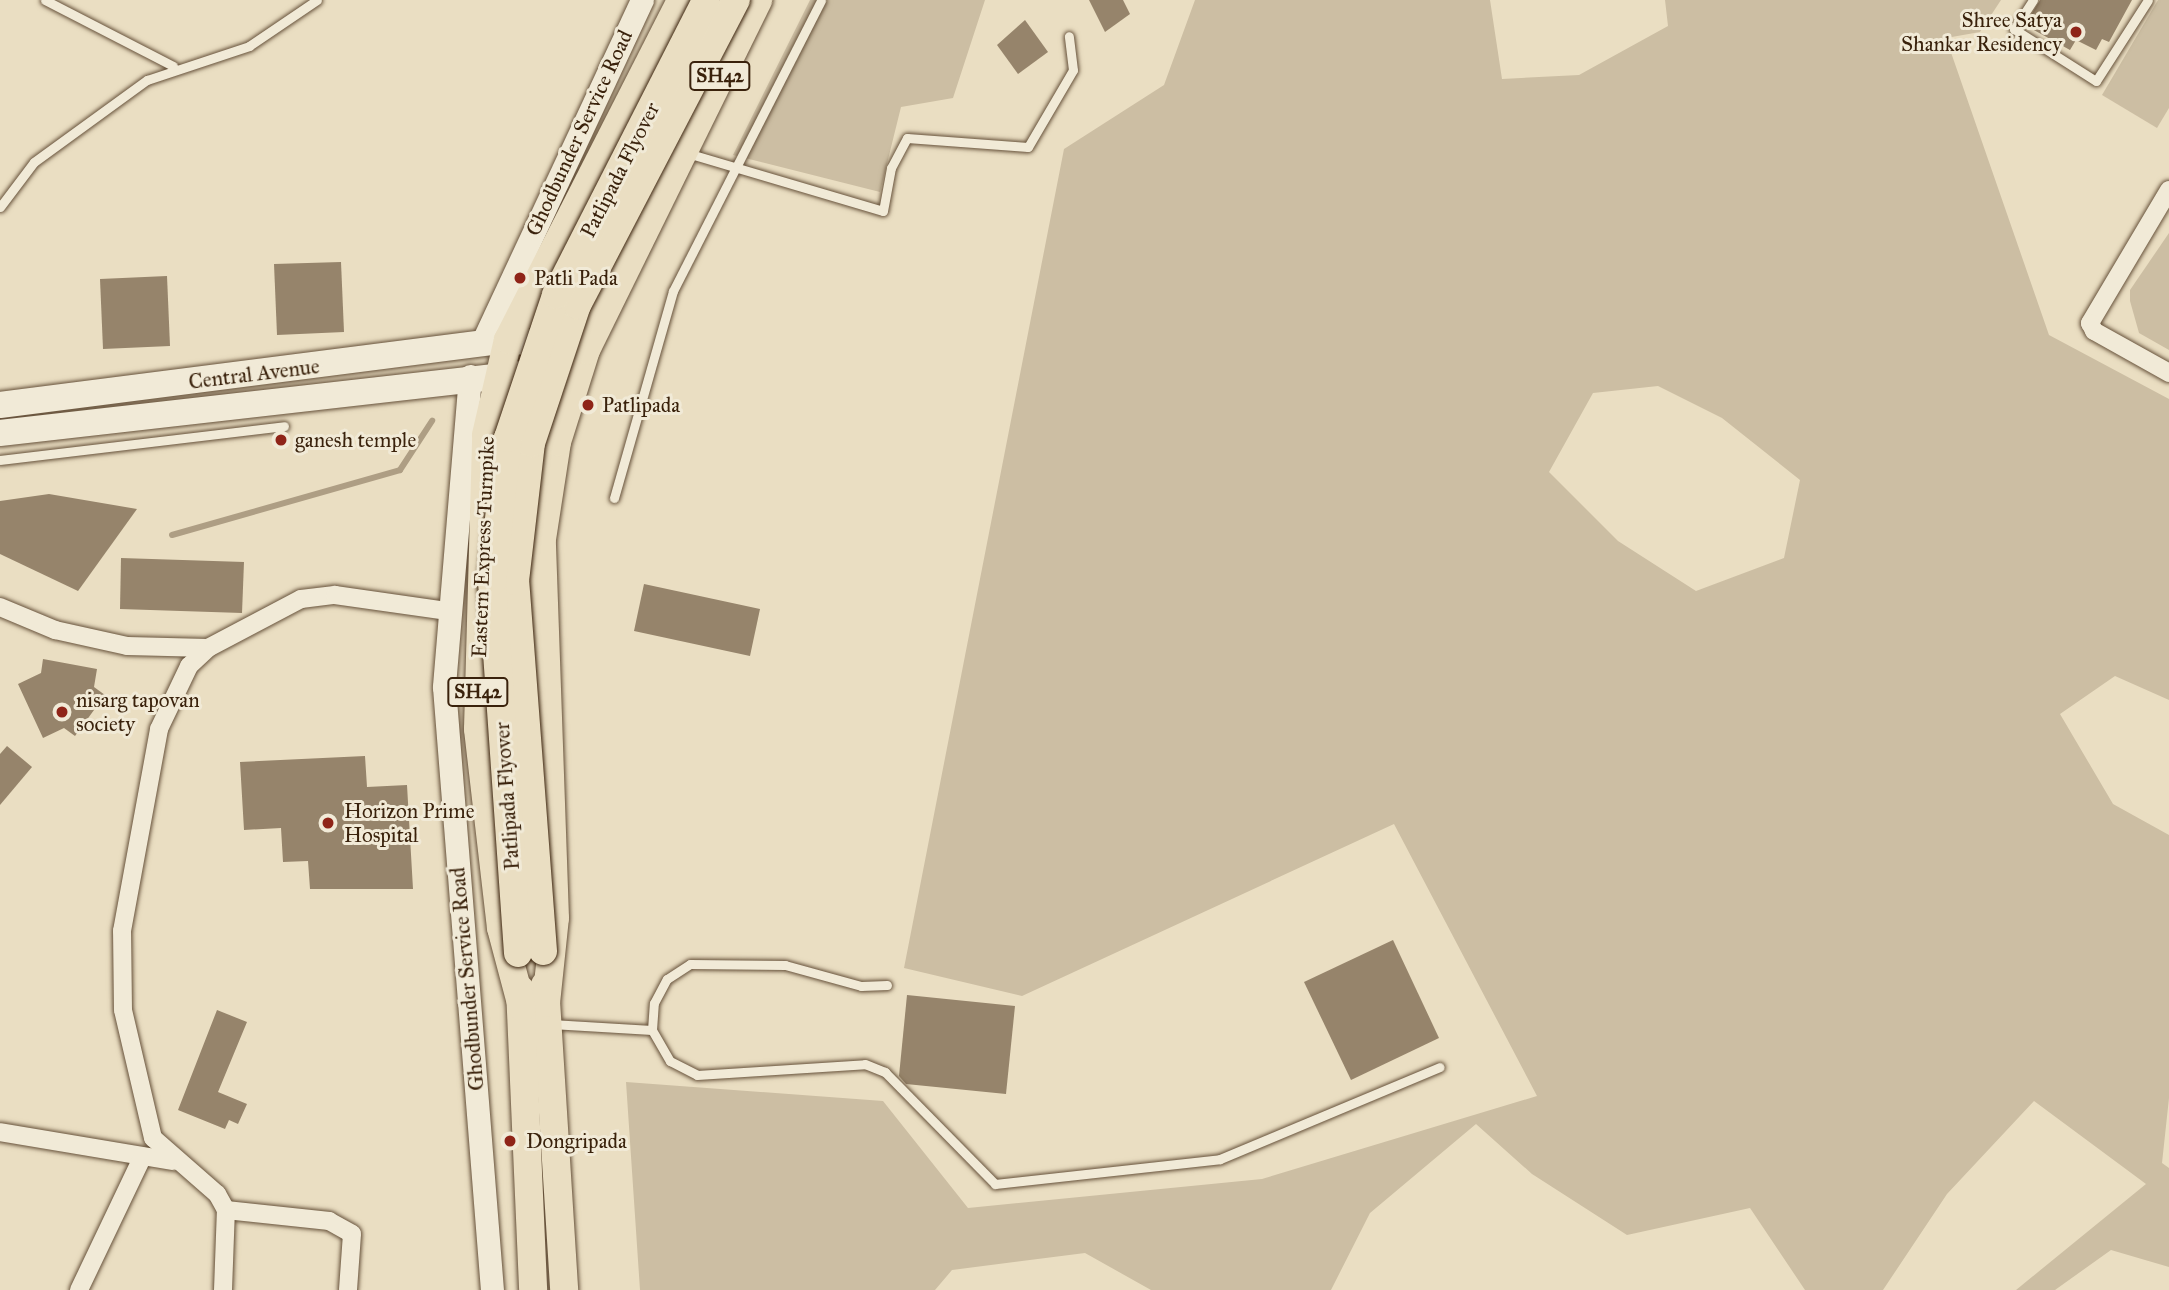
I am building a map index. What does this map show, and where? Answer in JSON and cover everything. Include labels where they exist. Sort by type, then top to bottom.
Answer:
[{"type":"main road","name":"Eastern Express Turnpike","points":[[539,1012],[501,928],[478,729],[480,505],[499,374],[495,341],[681,0]]},
{"type":"main road","name":"Patlipada Flyover","points":[[539,1012],[530,952],[492,582],[508,438],[556,295],[706,0]]},
{"type":"main road","name":"Patlipada Flyover","points":[[530,952],[515,581],[531,443],[577,305],[736,0]]},
{"type":"main road","name":"SH42","points":[[533,1290],[539,1012],[555,918],[542,539],[557,442],[586,350],[758,0]]},
{"type":"main road","name":"Central Avenue","points":[[0,405],[495,341],[586,350]]},
{"type":"main road","name":"Central Avenue","points":[[0,433],[470,376],[577,376]]},
{"type":"main road","name":"SH42","points":[[539,1012],[564,1290]]},
{"type":"street","name":"Ghodbunder Service Road","points":[[495,341],[642,0]]},
{"type":"street","points":[[2169,190],[2090,323],[2094,331],[2169,373]]},
{"type":"street","name":"Ghodbunder Service Road","points":[[470,376],[448,611],[444,687],[492,1290]]},
{"type":"street","points":[[223,1290],[226,1210],[217,1195],[174,1161],[153,1138],[123,1010],[122,931],[159,729],[189,666],[208,648],[301,599],[335,595],[448,611]]},
{"type":"street","points":[[0,607],[55,630],[127,646],[208,648]]},
{"type":"street","points":[[0,1132],[174,1161]]},
{"type":"street","points":[[79,1290],[143,1156]]},
{"type":"street","points":[[226,1210],[328,1221],[352,1234],[348,1290]]},
{"type":"lane","points":[[45,0],[173,66]]},
{"type":"lane","points":[[0,207],[34,162],[173,66],[249,46],[317,0]]},
{"type":"lane","points":[[614,498],[673,291],[821,0]]},
{"type":"lane","points":[[2033,0],[2014,29],[2096,81],[2148,0]]},
{"type":"lane","points":[[682,152],[883,211],[891,168],[907,138],[1028,147],[1073,70],[1069,36]]},
{"type":"lane","points":[[0,460],[284,426]]},
{"type":"lane","points":[[887,985],[861,986],[785,965],[690,964],[667,979],[654,1003],[652,1030],[670,1061],[697,1075],[865,1064],[885,1072],[974,1169],[995,1184],[1013,1185],[1220,1158],[1440,1067]]},
{"type":"lane","points":[[539,1012],[652,1030]]},
{"type":"shaded area","points":[[810,0],[985,0],[953,98],[901,107],[880,192],[733,155]]},
{"type":"shaded area","points":[[1195,0],[1490,0],[1502,79],[1579,75],[1668,26],[1665,0],[2001,0],[1980,32],[1946,38],[2049,335],[2169,399],[2169,700],[2115,676],[2060,714],[2113,804],[2169,835],[2169,1098],[2162,1163],[2169,1168],[2169,1267],[2111,1250],[2055,1290],[2016,1290],[2146,1184],[2034,1101],[1947,1194],[1883,1290],[1805,1290],[1750,1208],[1627,1235],[1532,1174],[1476,1124],[1370,1213],[1331,1290],[1151,1290],[1085,1253],[952,1270],[935,1290],[640,1290],[626,1082],[883,1101],[968,1208],[1262,1179],[1537,1096],[1394,824],[1022,996],[904,968],[1064,149],[1164,85]],"holes":[[[1658,386],[1722,418],[1800,480],[1784,558],[1696,591],[1618,541],[1549,472],[1593,393]]]},
{"type":"shaded area","points":[[2158,0],[2169,0],[2169,108],[2157,128],[2102,95]]},
{"type":"shaded area","points":[[2169,233],[2169,350],[2139,333],[2130,301],[2130,290]]},
{"type":"building","points":[[1089,0],[1123,0],[1130,14],[1105,32]]},
{"type":"building","name":"Shree Satya Shankar Residency","points":[[2040,0],[2132,0],[2109,42],[2102,39],[2096,50],[2076,40],[2070,50],[2025,25]]},
{"type":"building","points":[[1025,20],[1048,52],[1018,74],[997,45]]},
{"type":"building","points":[[341,262],[344,332],[277,335],[274,264]]},
{"type":"building","points":[[167,276],[170,346],[103,349],[100,279]]},
{"type":"building","points":[[49,494],[137,509],[78,591],[0,554],[0,501]]},
{"type":"building","points":[[121,558],[244,562],[242,613],[120,609]]},
{"type":"building","points":[[644,584],[760,609],[750,656],[634,631]]},
{"type":"building","name":"nisarg tapovan society","points":[[43,659],[97,669],[94,687],[105,695],[75,736],[64,728],[43,738],[18,684],[41,673]]},
{"type":"building","points":[[7,746],[32,767],[0,805],[0,754]]},
{"type":"building","points":[[365,756],[367,787],[407,785],[413,889],[310,889],[308,861],[283,862],[281,828],[244,830],[240,762]]},
{"type":"building","points":[[1393,940],[1439,1038],[1351,1080],[1304,982]]},
{"type":"building","points":[[907,995],[1015,1006],[1006,1094],[906,1084],[899,1076]]},
{"type":"building","points":[[217,1010],[247,1022],[218,1092],[247,1104],[238,1124],[229,1120],[225,1129],[178,1110]]},
{"type":"waterway","points":[[172,535],[400,470],[432,421]]},
{"type":"place","name":"Shree Satya Shankar Residency","points":[[2076,32]]},
{"type":"place","name":"Patli Pada","points":[[520,278]]},
{"type":"place","name":"Patlipada","points":[[588,405]]},
{"type":"place","name":"ganesh temple","points":[[281,440]]},
{"type":"place","name":"nisarg tapovan society","points":[[62,712]]},
{"type":"place","name":"Horizon Prime Hospital","points":[[328,823]]},
{"type":"place","name":"Dongripada","points":[[510,1141]]}]
